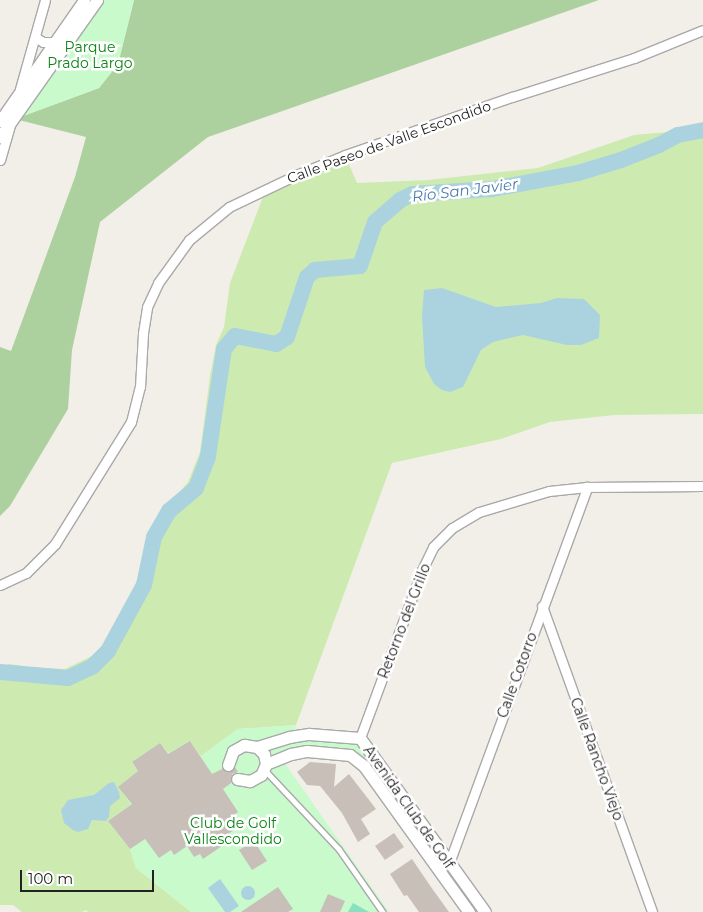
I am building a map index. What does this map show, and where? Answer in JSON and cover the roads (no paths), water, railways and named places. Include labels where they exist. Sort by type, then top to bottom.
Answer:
[{"type":"street","points":[[18,98],[45,0]]},
{"type":"street","points":[[0,137],[6,120],[18,98],[84,0]]},
{"type":"street","points":[[0,160],[6,120],[97,0]]},
{"type":"street","name":"Calle Paseo de Valle Escondido","points":[[0,584],[26,573],[55,544],[131,422],[140,387],[143,332],[147,307],[158,283],[189,240],[229,207],[294,176],[345,155],[512,97],[634,58],[703,30]]},
{"type":"street","points":[[35,37],[43,42],[54,42]]},
{"type":"street","name":"Retorno del Grillo","points":[[363,742],[422,570],[433,548],[452,528],[479,512],[550,491],[587,487],[703,486]]},
{"type":"street","name":"Calle Cotorro","points":[[449,863],[587,487]]},
{"type":"street","name":"Calle Rancho Viejo","points":[[542,606],[652,912]]},
{"type":"street","name":"Avenida Club de Golf","points":[[228,765],[230,756],[238,747],[244,745],[257,747],[289,737],[309,734],[343,735],[363,742],[485,912]]},
{"type":"street","points":[[342,753],[343,735]]},
{"type":"street","points":[[356,760],[363,742]]},
{"type":"street","points":[[257,747],[264,754],[265,767]]},
{"type":"street","name":"Avenida Club de Golf","points":[[237,779],[250,782],[261,776],[265,767],[291,754],[307,751],[342,753],[356,760],[364,766],[469,912]]},
{"type":"lane","points":[[265,767],[339,849],[383,912]]},
{"type":"water","points":[[442,288],[496,307],[541,303],[557,298],[584,299],[600,315],[599,338],[581,345],[567,345],[523,335],[493,342],[481,350],[463,387],[450,392],[442,390],[434,384],[425,367],[422,316],[424,290]]},
{"type":"water","points":[[114,782],[120,798],[110,806],[109,817],[106,821],[92,820],[88,829],[78,832],[64,823],[61,810],[68,800],[94,795],[109,783]]},
{"type":"water","points":[[220,879],[239,906],[230,912],[225,912],[208,888]]},
{"type":"water","points":[[248,886],[253,888],[255,893],[253,898],[248,900],[243,898],[241,893],[243,888]]},
{"type":"waterway","name":"Río San Javier","points":[[0,672],[68,678],[92,667],[108,651],[144,585],[154,537],[169,511],[196,488],[208,456],[224,349],[235,336],[276,344],[287,337],[307,277],[315,270],[360,266],[375,222],[400,200],[413,194],[492,189],[578,173],[621,160],[659,145],[678,135],[703,130]]},
{"type":"park label","name":"Parque Prado Largo","points":[[90,56]]},
{"type":"park label","name":"Club de Golf Vallescondido","points":[[233,832]]}]
